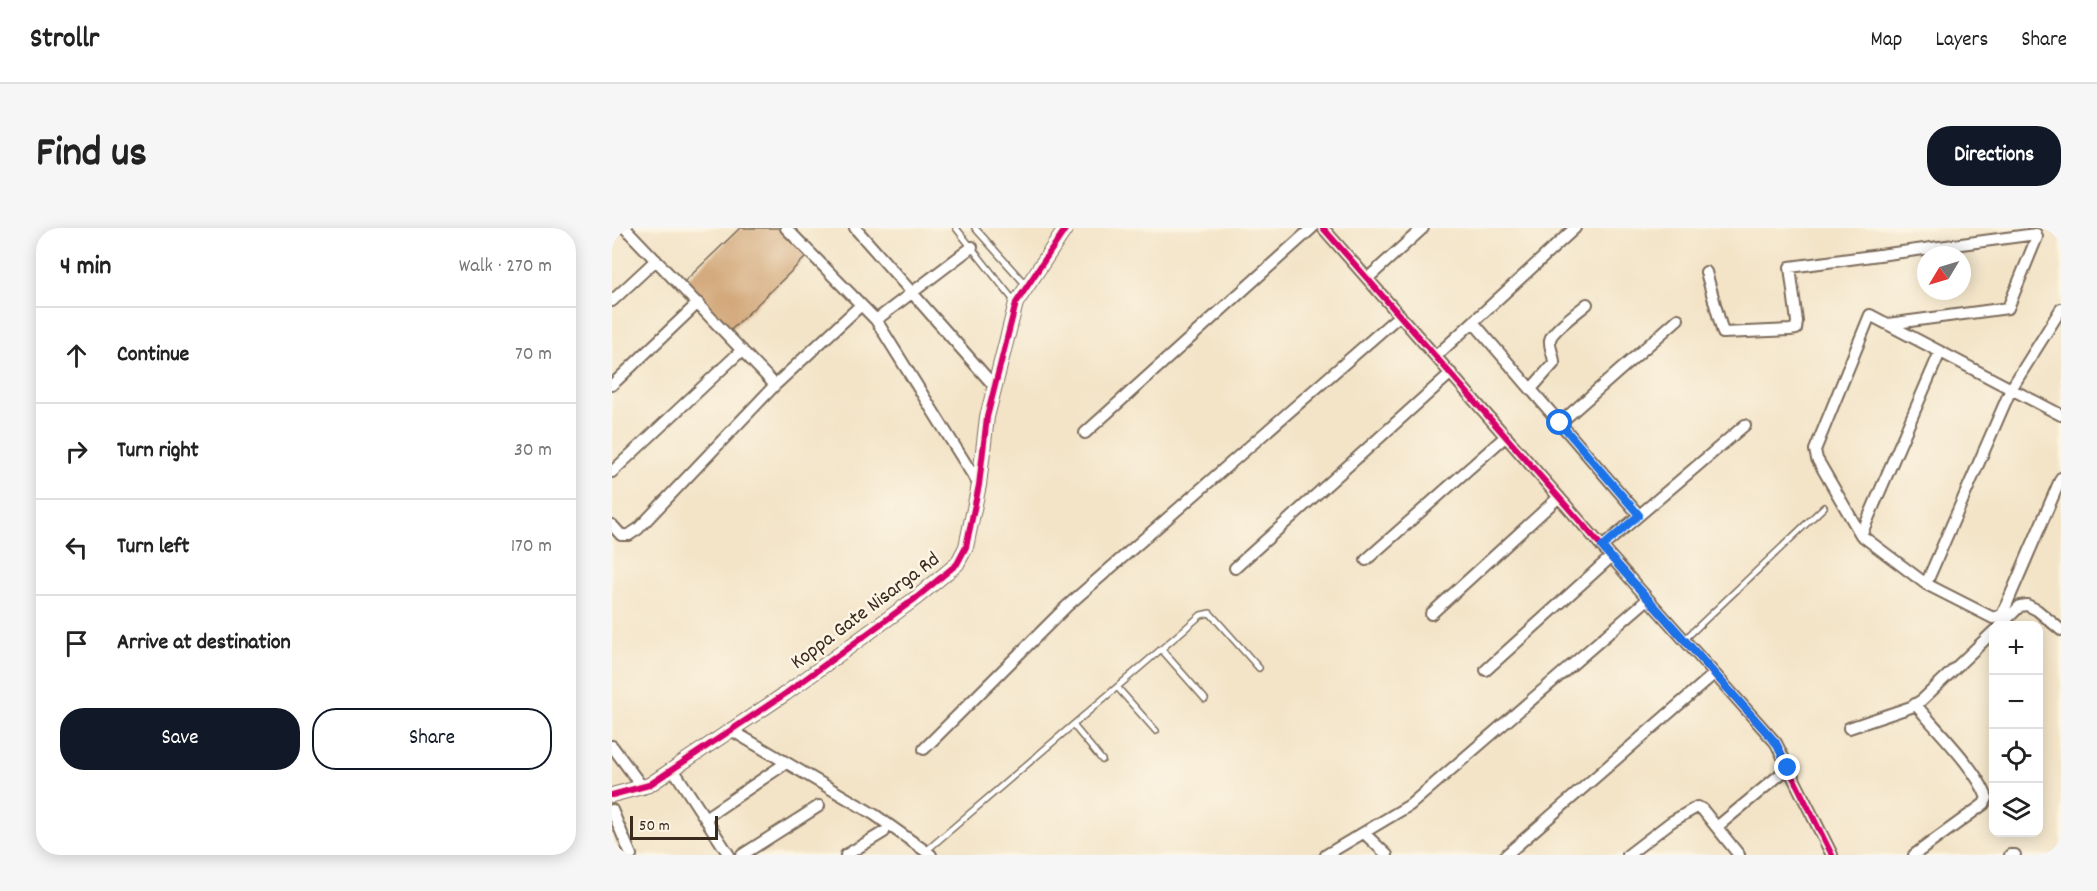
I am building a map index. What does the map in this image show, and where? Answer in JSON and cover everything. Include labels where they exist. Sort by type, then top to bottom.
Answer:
[{"type":"street","points":[[625,228],[775,385]]},
{"type":"street","points":[[786,228],[876,320],[980,485]]},
{"type":"street","points":[[855,228],[995,387]]},
{"type":"street","name":"Koppa Gate Nisarga Rd","points":[[612,795],[643,788],[731,730],[916,598],[950,571],[963,555],[980,485],[986,422],[1016,303],[1066,228]]},
{"type":"street","points":[[1085,434],[1312,228]]},
{"type":"street","points":[[1323,228],[1776,743],[1827,853]]},
{"type":"street","points":[[1368,278],[1424,228]]},
{"type":"street","points":[[1436,356],[1575,228]]},
{"type":"street","points":[[1706,272],[1723,333],[1790,330],[1796,328],[1797,322],[1790,267],[2036,234],[2037,237],[2008,308],[1888,324]]},
{"type":"street","points":[[876,320],[972,248]]},
{"type":"street","points":[[612,301],[656,260]]},
{"type":"street","points":[[612,385],[698,303]]},
{"type":"street","points":[[1531,389],[1554,363],[1554,355],[1549,344],[1551,336],[1587,304]]},
{"type":"street","points":[[612,525],[621,535],[629,535],[638,529],[775,385],[860,306]]},
{"type":"street","points":[[1926,584],[2011,389],[2061,309]]},
{"type":"street","points":[[924,749],[1067,606],[1400,315]]},
{"type":"street","points":[[2061,415],[1870,315],[1815,450],[1817,459],[1861,535],[1926,584],[1993,618],[2002,615],[2061,478]]},
{"type":"street","points":[[1560,423],[1678,319]]},
{"type":"street","points":[[1473,322],[1639,515]]},
{"type":"street","points":[[612,472],[742,350]]},
{"type":"street","points":[[1861,535],[1940,352]]},
{"type":"street","points":[[1235,568],[1451,373]]},
{"type":"street","points":[[1602,547],[1745,425]]},
{"type":"street","points":[[1365,560],[1506,436]]},
{"type":"street","points":[[1431,614],[1559,497]]},
{"type":"street","points":[[1486,670],[1611,557]]},
{"type":"street","points":[[1326,855],[1410,805],[1648,599]]},
{"type":"street","points":[[2005,621],[2020,606],[2026,605],[2037,610],[2061,630]]},
{"type":"street","points":[[1849,728],[1915,704],[1989,636]]},
{"type":"street","points":[[1506,855],[1714,674]]},
{"type":"street","points":[[1914,855],[1984,804],[1987,798],[1983,788],[1964,761],[1915,704]]},
{"type":"street","points":[[731,730],[875,815],[929,853]]},
{"type":"street","points":[[612,746],[643,788]]},
{"type":"street","points":[[705,818],[786,763]]},
{"type":"street","points":[[1718,826],[1788,768]]},
{"type":"street","points":[[673,769],[729,855]]},
{"type":"street","points":[[742,855],[819,806]]},
{"type":"street","points":[[1628,855],[1671,822],[1697,807],[1702,809],[1718,826],[1739,855]]},
{"type":"street","points":[[612,810],[630,855]]},
{"type":"street","points":[[846,855],[884,832]]},
{"type":"street","points":[[1364,833],[1387,855]]},
{"type":"street","points":[[2010,855],[2015,855]]},
{"type":"lane","points":[[956,228],[1016,303]]},
{"type":"lane","points":[[975,228],[1027,287]]},
{"type":"lane","points":[[1684,640],[1824,507]]},
{"type":"lane","points":[[929,853],[1073,725],[1202,615],[1210,613],[1259,668]]},
{"type":"lane","points":[[1161,649],[1205,699]]},
{"type":"lane","points":[[1118,687],[1156,731]]},
{"type":"lane","points":[[1073,725],[1102,760]]},
{"type":"building","points":[[740,228],[781,228],[807,256],[730,331],[683,283]]},
{"type":"cycle path","points":[[612,795],[649,785],[785,694],[916,598],[957,564],[966,547],[979,485],[987,417],[1016,303],[1066,228]]},
{"type":"cycle path","points":[[1323,228],[1776,743],[1832,855]]},
{"type":"route","points":[[1560,423],[1639,515],[1602,547],[1776,743],[1788,768]]}]
